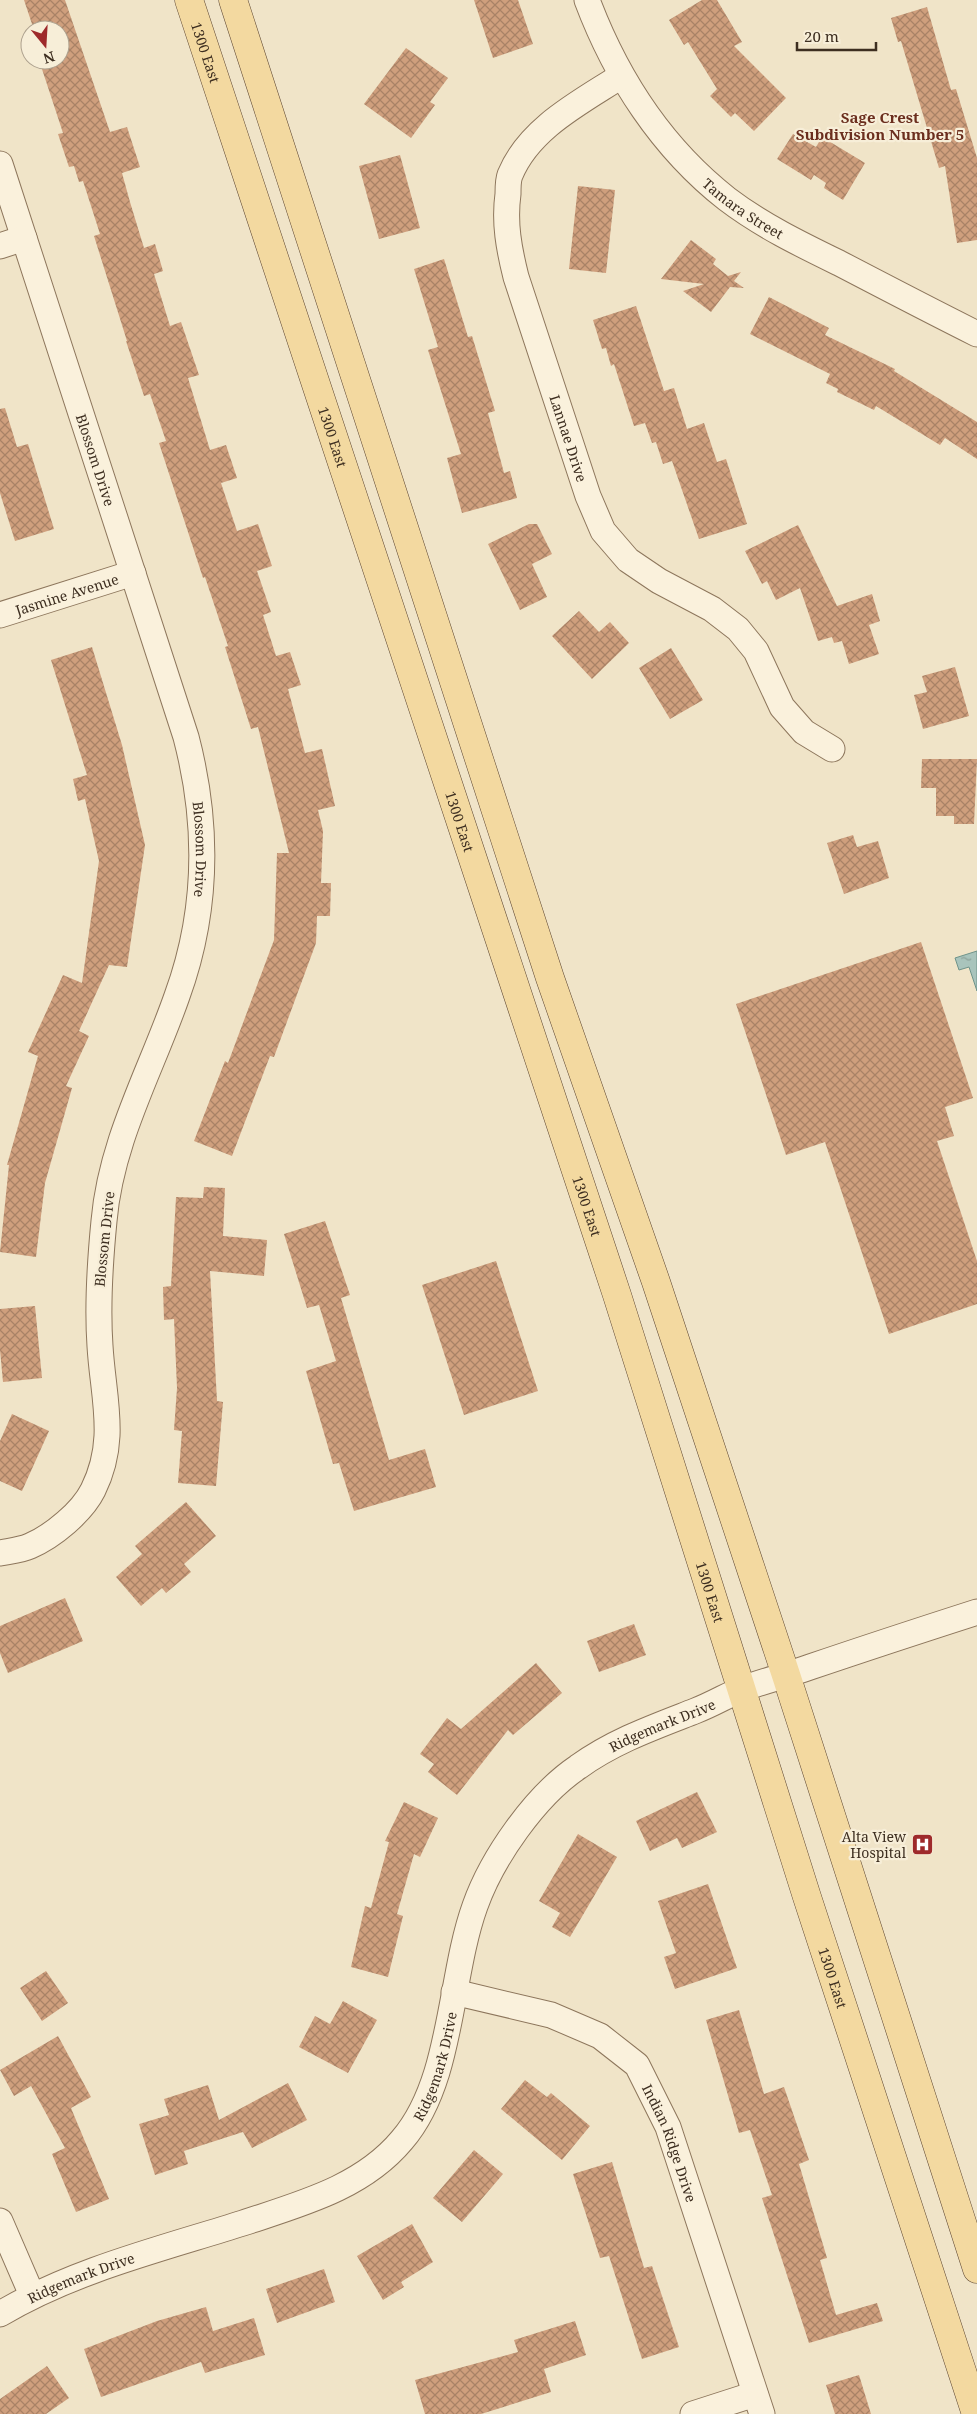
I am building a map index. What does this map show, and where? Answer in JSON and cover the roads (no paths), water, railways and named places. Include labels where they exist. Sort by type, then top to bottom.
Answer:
[{"type":"main road","name":"1300 East","points":[[189,0],[617,1295],[828,1962],[976,2414]]},
{"type":"main road","points":[[233,0],[550,978],[656,1282],[786,1675],[977,2270]]},
{"type":"street","name":"Tamara Street","points":[[587,0],[598,29],[621,76],[653,123],[689,165],[727,198],[767,227],[977,334]]},
{"type":"street","name":"Lannae Drive","points":[[621,76],[547,126],[526,149],[510,176],[506,211],[507,228],[508,244],[516,277],[588,496],[603,531],[628,560],[659,581],[712,609],[738,629],[756,651],[782,707],[804,732],[832,749]]},
{"type":"street","name":"Blossom Drive","points":[[0,164],[133,573],[196,776],[202,825],[202,887],[193,942],[178,996],[131,1106],[115,1158],[104,1213],[98,1277],[100,1346],[108,1410],[107,1452],[92,1492],[66,1524],[30,1546],[0,1553]]},
{"type":"street","points":[[0,246],[24,238]]},
{"type":"street","name":"Jasmine Avenue","points":[[0,615],[133,573]]},
{"type":"street","name":"Ridgemark Drive","points":[[0,2314],[32,2295],[83,2275],[323,2196],[368,2172],[403,2140],[423,2106],[440,2062],[472,1914],[480,1892],[518,1827],[538,1803],[576,1768],[616,1744],[649,1728],[696,1711],[743,1689],[977,1612]]},
{"type":"street","name":"Indian Ridge Drive","points":[[454,1992],[551,2015],[600,2036],[637,2065],[668,2127],[759,2404]]},
{"type":"street","points":[[0,2221],[32,2295]]},
{"type":"street","points":[[693,2414],[759,2404]]},
{"type":"water","points":[[977,951],[977,991],[969,967],[959,970],[955,958]]},
{"type":"place","name":"Alta View Hospital","points":[[922,1844]]},
{"type":"district","name":"Sage Crest Subdivision Number 5","points":[[880,126]]}]
